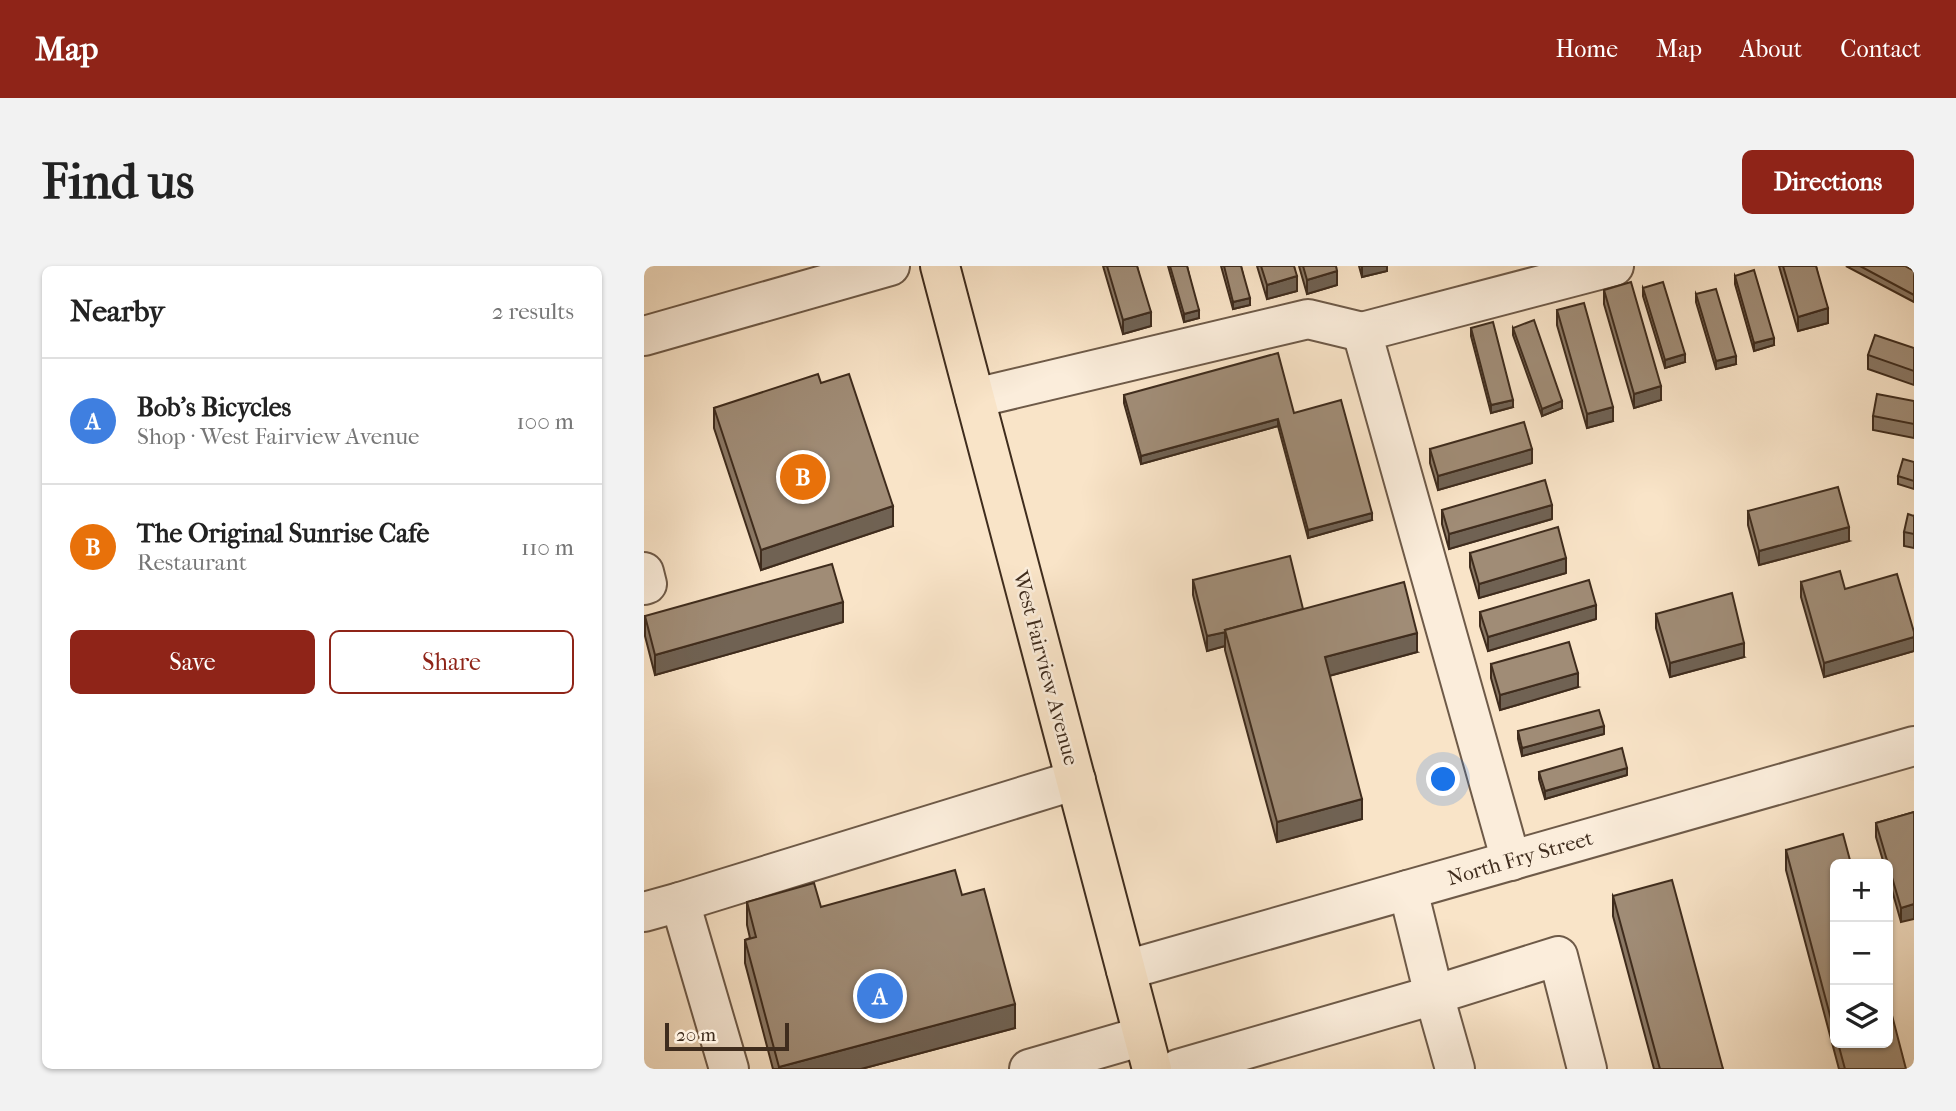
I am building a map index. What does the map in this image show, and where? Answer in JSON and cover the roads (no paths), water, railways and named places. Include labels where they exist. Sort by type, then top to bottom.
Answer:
[{"type":"main road","name":"West Fairview Avenue","points":[[940,266],[1148,1052]]},
{"type":"street","points":[[644,336],[890,266]]},
{"type":"street","points":[[975,398],[1308,319],[1362,332],[1614,266]]},
{"type":"street","points":[[1362,332],[1511,861]]},
{"type":"street","points":[[644,572],[647,584],[644,585]]},
{"type":"street","name":"North Fry Street","points":[[1126,970],[1914,747]]},
{"type":"street","points":[[644,912],[1076,780]]},
{"type":"street","points":[[1408,890],[1455,1069]]},
{"type":"street","points":[[680,902],[729,1069]]},
{"type":"street","points":[[1178,1069],[1558,956],[1587,1069]]},
{"type":"street","points":[[1029,1069],[1148,1052]]},
{"type":"place","name":"The Original Sunrise Cafe","points":[[803,477]]},
{"type":"place","name":"Bob's Bicycles","points":[[880,996]]}]
